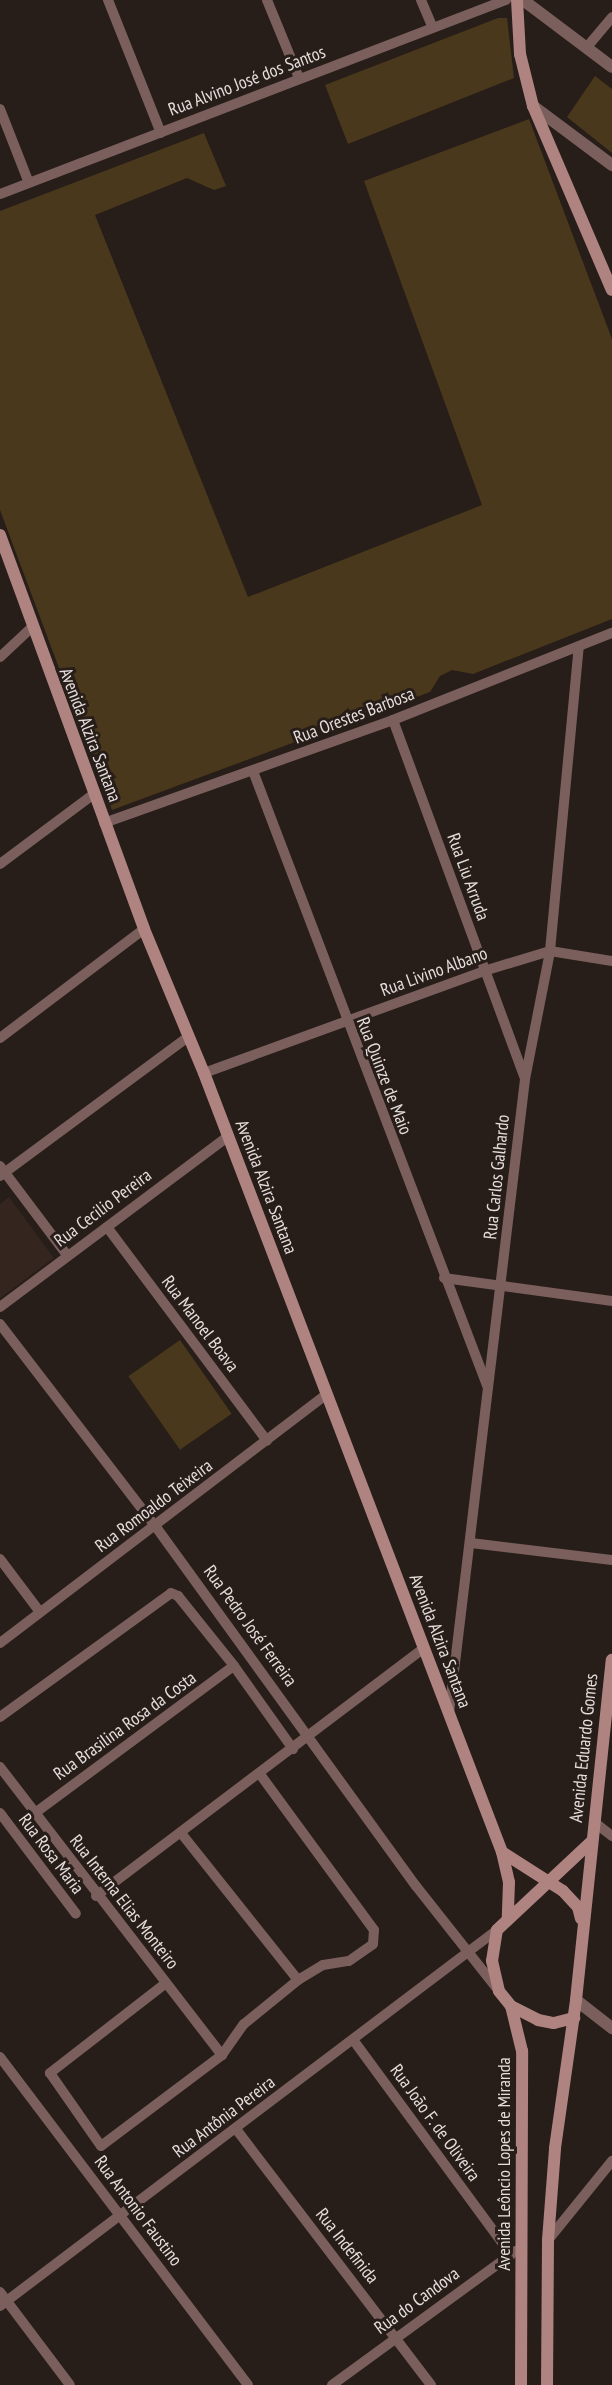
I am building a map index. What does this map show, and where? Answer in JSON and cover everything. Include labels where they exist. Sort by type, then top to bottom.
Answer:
[{"type":"main road","points":[[517,0],[520,54],[533,106],[612,290]]},
{"type":"main road","name":"Avenida Alzira Santana","points":[[0,535],[5,563],[144,929],[204,1073],[502,1852]]},
{"type":"main road","name":"Avenida Eduardo Gomes","points":[[583,1927],[612,1660]]},
{"type":"main road","name":"Avenida Eduardo Gomes","points":[[547,1883],[592,1841]]},
{"type":"main road","points":[[502,1852],[578,1907],[583,1927],[576,2000],[555,2148],[548,2240],[547,2385]]},
{"type":"main road","points":[[502,1852],[509,1882],[508,1917]]},
{"type":"main road","points":[[497,1930],[508,1917],[547,1883]]},
{"type":"main road","name":"Avenida Leôncio Lopes de Miranda","points":[[497,1930],[492,1961],[499,1991],[511,2006],[522,2051],[524,2249],[520,2385]]},
{"type":"main road","points":[[511,2006],[538,2020],[554,2023],[573,2018]]},
{"type":"street","points":[[108,0],[161,133]]},
{"type":"street","points":[[267,0],[299,78]]},
{"type":"street","points":[[422,0],[433,28]]},
{"type":"street","name":"Rua Alvino José dos Santos","points":[[0,194],[506,0]]},
{"type":"street","points":[[523,0],[612,67]]},
{"type":"street","points":[[587,47],[612,16]]},
{"type":"street","points":[[533,106],[612,165]]},
{"type":"street","points":[[0,109],[29,183]]},
{"type":"street","points":[[0,657],[31,628]]},
{"type":"street","name":"Rua Orestes Barbosa","points":[[104,823],[393,720],[612,633]]},
{"type":"street","name":"Rua Carlos Galhardo","points":[[449,1713],[525,1079],[550,951],[579,646]]},
{"type":"street","name":"Rua Liu Arruda","points":[[393,720],[525,1079]]},
{"type":"street","name":"Rua Quinze de Maio","points":[[253,771],[346,1022],[489,1391]]},
{"type":"street","points":[[0,864],[94,794]]},
{"type":"street","points":[[0,1038],[144,929]]},
{"type":"street","name":"Rua Livino Albano","points":[[204,1073],[484,971],[550,951],[612,961]]},
{"type":"street","points":[[68,1255],[2,1172],[189,1036]]},
{"type":"street","name":"Rua Cecilio Pereira","points":[[0,1306],[227,1137]]},
{"type":"street","name":"Rua Manoel Boava","points":[[107,1227],[267,1441]]},
{"type":"street","points":[[444,1278],[612,1301]]},
{"type":"street","name":"Rua Pedro José Ferreira","points":[[0,1324],[156,1527],[467,1952],[499,1991]]},
{"type":"street","name":"Rua Romoaldo Teixeira","points":[[0,1643],[156,1527],[327,1394]]},
{"type":"street","points":[[471,1543],[612,1560]]},
{"type":"street","points":[[0,1559],[40,1612]]},
{"type":"street","points":[[0,1717],[164,1596],[178,1596],[234,1666],[293,1749]]},
{"type":"street","points":[[96,1896],[311,1737],[423,1649]]},
{"type":"street","name":"Rua Brasilina Rosa da Costa","points":[[35,1813],[234,1666]]},
{"type":"street","points":[[603,1741],[612,1730]]},
{"type":"street","name":"Rua Interna Elias Monteiro","points":[[0,1767],[96,1896],[222,2055]]},
{"type":"street","points":[[166,1983],[50,2073],[96,2143],[106,2145],[222,2055],[244,2024],[298,1980],[322,1965],[349,1961],[374,1944],[376,1937],[260,1774]]},
{"type":"street","name":"Rua Rosa Maria","points":[[0,1814],[76,1914]]},
{"type":"street","points":[[594,1822],[612,1836]]},
{"type":"street","points":[[181,1833],[298,1980]]},
{"type":"street","name":"Rua Antônia Pereira","points":[[2,2300],[354,2041],[497,1930]]},
{"type":"street","points":[[576,2000],[612,2028]]},
{"type":"street","points":[[573,2018],[602,2020]]},
{"type":"street","name":"Rua João F. de Oliveira","points":[[354,2041],[510,2253]]},
{"type":"street","name":"Rua Antonio Faustino","points":[[0,2057],[248,2385]]},
{"type":"street","name":"Rua Indefinida","points":[[236,2129],[396,2336],[431,2385]]},
{"type":"street","points":[[548,2240],[612,2161]]},
{"type":"street","name":"Rua do Candova","points":[[332,2385],[510,2253],[524,2249]]},
{"type":"street","points":[[2,2300],[70,2385]]},
{"type":"shaded area","points":[[498,18],[507,18],[514,78],[348,144],[325,85]]},
{"type":"shaded area","points":[[595,76],[612,89],[612,153],[567,117]]},
{"type":"shaded area","points":[[529,119],[612,339],[612,619],[473,674],[452,670],[440,676],[430,692],[112,810],[0,510],[0,211],[204,133],[226,186],[214,190],[187,178],[95,215],[248,597],[482,505],[364,181]]},
{"type":"shaded area","points":[[9,1197],[54,1258],[0,1298],[0,1204]]},
{"type":"shaded area","points":[[180,1340],[232,1414],[180,1450],[128,1376]]}]
